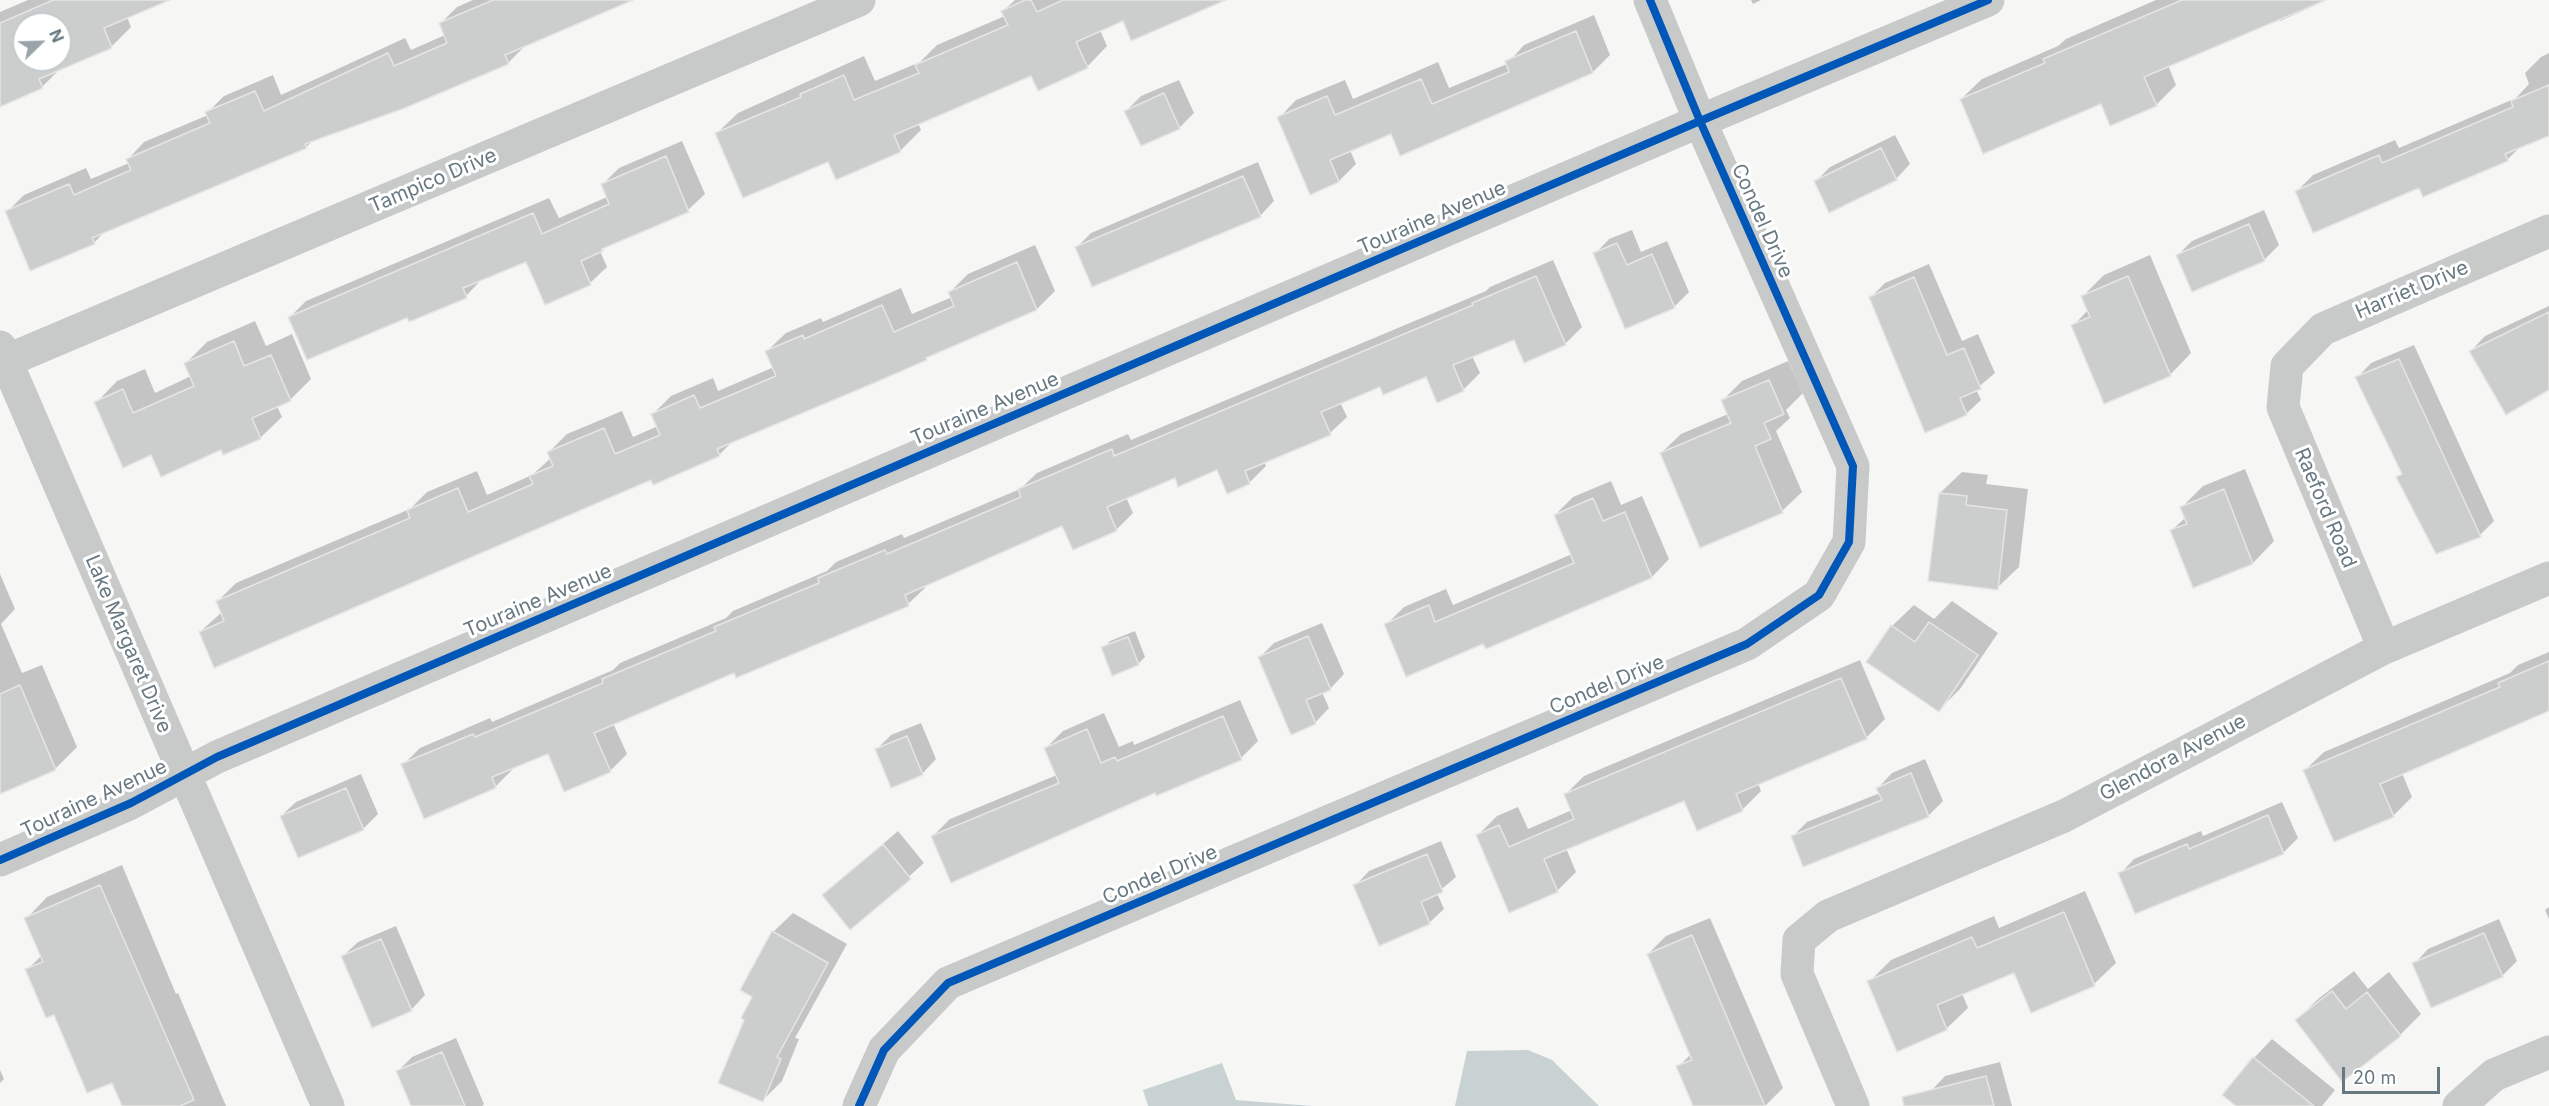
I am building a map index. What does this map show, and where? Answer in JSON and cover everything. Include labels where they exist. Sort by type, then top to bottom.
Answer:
[{"type":"street","name":"Tampico Drive","points":[[3,354],[859,0]]},
{"type":"street","name":"Condel Drive","points":[[859,1106],[884,1050],[948,983],[1747,644],[1819,596],[1849,542],[1853,466],[1700,121],[1650,0]]},
{"type":"street","name":"Touraine Avenue","points":[[0,860],[131,803],[216,756],[1988,0]]},
{"type":"street","name":"Harriet Drive","points":[[2287,366],[2323,329],[2549,231]]},
{"type":"street","name":"Lake Margaret Drive","points":[[3,354],[328,1106]]},
{"type":"street","name":"Raeford Road","points":[[2287,366],[2283,407],[2384,648]]},
{"type":"street","name":"Glendora Avenue","points":[[1853,1106],[1797,974],[1799,940],[1828,916],[2064,816],[2384,648],[2549,578]]},
{"type":"street","points":[[2459,1106],[2494,1075],[2549,1052]]},
{"type":"shaded area","points":[[1528,1050],[1552,1060],[1599,1106],[1455,1106],[1467,1051]]},
{"type":"shaded area","points":[[1222,1063],[1236,1100],[1312,1106],[1148,1106],[1143,1090]]},
{"type":"building","points":[[53,0],[170,0],[104,28],[112,48],[72,65],[72,12],[25,12]]},
{"type":"building","points":[[493,0],[633,0],[505,55],[509,64],[405,108],[305,144],[307,148],[92,238],[95,244],[30,271],[5,211],[69,184],[74,195],[131,170],[126,159],[210,123],[205,112],[255,91],[264,111],[388,53],[394,66],[447,43],[439,23]]},
{"type":"building","points":[[1025,0],[1031,0],[1037,12],[1063,0],[1226,0],[1131,41],[1123,21],[1076,42],[1088,68],[1038,91],[1031,76],[894,135],[901,152],[836,180],[828,162],[743,198],[715,133],[801,97],[800,94],[844,75],[854,100],[919,73],[915,65],[1008,25],[1001,11]]},
{"type":"building","points":[[2182,0],[2326,0],[2144,77],[2157,106],[2110,126],[2101,104],[1983,154],[1960,99],[2045,63],[2043,59]]},
{"type":"building","points":[[12,18],[12,72],[55,72],[39,79],[43,88],[0,107],[0,23]]},
{"type":"building","points":[[1576,31],[1593,73],[1400,156],[1391,134],[1330,160],[1339,182],[1310,195],[1277,117],[1327,96],[1335,115],[1421,79],[1432,104],[1509,72],[1505,61]]},
{"type":"building","points":[[2549,85],[2549,136],[2505,154],[2508,161],[2423,197],[2419,188],[2313,233],[2295,191],[2379,155],[2382,163],[2513,107],[2511,101]]},
{"type":"building","points":[[1164,93],[1180,129],[1141,146],[1124,111]]},
{"type":"building","points":[[1881,148],[1897,180],[1829,213],[1814,181]]},
{"type":"building","points":[[666,156],[689,212],[602,249],[603,251],[581,261],[591,285],[545,305],[526,262],[463,288],[467,298],[409,322],[407,318],[307,360],[288,317],[533,213],[542,234],[609,204],[601,184]]},
{"type":"building","points":[[1243,176],[1261,217],[1092,287],[1075,247]]},
{"type":"building","points":[[2249,224],[2265,261],[2192,292],[2176,255]]},
{"type":"building","points":[[1617,243],[1627,265],[1652,254],[1675,308],[1625,329],[1593,253]]},
{"type":"building","points":[[1017,262],[1037,310],[926,358],[927,360],[717,449],[720,456],[653,485],[651,480],[214,668],[199,632],[224,621],[216,601],[410,518],[407,510],[458,488],[468,512],[533,484],[529,476],[553,466],[547,452],[604,428],[615,454],[660,435],[651,414],[694,395],[700,408],[776,376],[765,351],[803,335],[804,339],[882,305],[894,332],[954,306],[948,292]]},
{"type":"building","points":[[1536,276],[1566,345],[1524,363],[1514,340],[1453,365],[1464,391],[1437,403],[1426,377],[1383,395],[1380,387],[1321,412],[1331,435],[1245,471],[1250,484],[1227,494],[1217,470],[1178,487],[1175,478],[1107,507],[1117,531],[1073,550],[1062,526],[905,595],[909,606],[736,678],[734,673],[594,733],[611,772],[564,792],[548,754],[492,777],[496,788],[424,819],[401,764],[473,734],[475,737],[603,683],[602,679],[716,631],[714,627],[819,583],[818,578],[885,550],[887,554],[1021,497],[1018,489],[1112,449],[1114,456],[1473,305],[1472,303]]},
{"type":"building","points":[[2128,276],[2171,376],[2104,404],[2071,325],[2090,317],[2081,296]]},
{"type":"building","points":[[1914,277],[1947,355],[1964,348],[1981,389],[1960,398],[1967,415],[1925,433],[1869,297]]},
{"type":"building","points":[[2549,312],[2549,390],[2506,415],[2469,351]]},
{"type":"building","points":[[234,341],[244,366],[271,355],[291,401],[252,418],[261,439],[223,455],[221,450],[161,477],[151,455],[123,468],[94,402],[123,389],[133,413],[194,386],[184,363]]},
{"type":"building","points":[[2399,359],[2481,537],[2436,554],[2396,477],[2402,474],[2355,377]]},
{"type":"building","points":[[1769,380],[1784,414],[1764,423],[1771,439],[1755,446],[1783,513],[1700,548],[1660,453],[1731,423],[1721,400]]},
{"type":"building","points":[[2224,489],[2253,564],[2193,588],[2170,530],[2187,524],[2180,507]]},
{"type":"building","points":[[1939,493],[1967,496],[1966,505],[2007,510],[1998,590],[1928,581]]},
{"type":"building","points":[[1593,498],[1603,521],[1625,512],[1652,578],[1486,649],[1483,644],[1406,677],[1384,624],[1429,605],[1435,622],[1574,563],[1554,515]]},
{"type":"building","points":[[1929,622],[1978,655],[1939,712],[1866,662],[1891,625],[1915,642]]},
{"type":"building","points":[[1308,636],[1331,690],[1306,700],[1316,724],[1291,735],[1258,657]]},
{"type":"building","points":[[1128,637],[1139,665],[1112,676],[1101,647]]},
{"type":"building","points":[[2549,661],[2549,711],[2380,784],[2394,817],[2334,842],[2303,770],[2500,687],[2498,683]]},
{"type":"building","points":[[1841,678],[1867,739],[1736,794],[1743,811],[1697,831],[1684,801],[1544,859],[1558,892],[1509,913],[1476,835],[1499,825],[1509,847],[1574,819],[1564,794]]},
{"type":"building","points":[[20,685],[56,770],[0,794],[0,694]]},
{"type":"building","points":[[1223,716],[1242,760],[1156,796],[1155,793],[951,883],[931,836],[1059,783],[1044,748],[1087,729],[1101,763],[1115,757],[1117,761]]},
{"type":"building","points":[[907,736],[923,775],[891,788],[875,749]]},
{"type":"building","points":[[1911,773],[1929,817],[1803,867],[1791,836],[1882,800],[1876,788]]},
{"type":"building","points":[[346,788],[364,830],[298,858],[280,816]]},
{"type":"building","points":[[2268,815],[2284,854],[2135,914],[2118,873],[2187,844],[2189,849]]},
{"type":"building","points":[[883,844],[911,879],[850,930],[822,895]]},
{"type":"building","points":[[1427,854],[1443,892],[1421,902],[1430,924],[1379,946],[1353,885]]},
{"type":"building","points":[[100,885],[194,1100],[180,1106],[122,1106],[112,1083],[87,1093],[54,1015],[46,1018],[25,969],[43,962],[24,918]]},
{"type":"building","points":[[2064,912],[2095,986],[2031,1013],[2014,973],[1937,1005],[1947,1030],[1897,1052],[1867,981],[1972,937],[1977,948]]},
{"type":"building","points":[[772,931],[828,963],[777,1057],[781,1059],[763,1102],[718,1083],[744,1020],[741,1018],[752,997],[740,990]]},
{"type":"building","points":[[2484,933],[2503,977],[2431,1008],[2412,963]]},
{"type":"building","points":[[1692,935],[1765,1106],[1693,1106],[1676,1066],[1692,1060],[1647,954]]},
{"type":"building","points":[[381,939],[412,1011],[372,1028],[341,956]]},
{"type":"building","points":[[2332,991],[2346,1009],[2367,992],[2401,1036],[2342,1082],[2295,1020]]},
{"type":"building","points":[[442,1052],[465,1106],[411,1106],[396,1071]]},
{"type":"building","points":[[2253,1057],[2314,1106],[2236,1106],[2222,1095]]},
{"type":"building","points":[[1986,1076],[1994,1106],[1904,1106],[1902,1097]]},
{"type":"cycle path","points":[[859,1106],[884,1050],[948,983],[1747,644],[1819,595],[1849,542],[1853,466],[1700,121],[1650,0]]},
{"type":"cycle path","points":[[0,860],[131,803],[217,757],[1700,121],[1988,0]]}]
